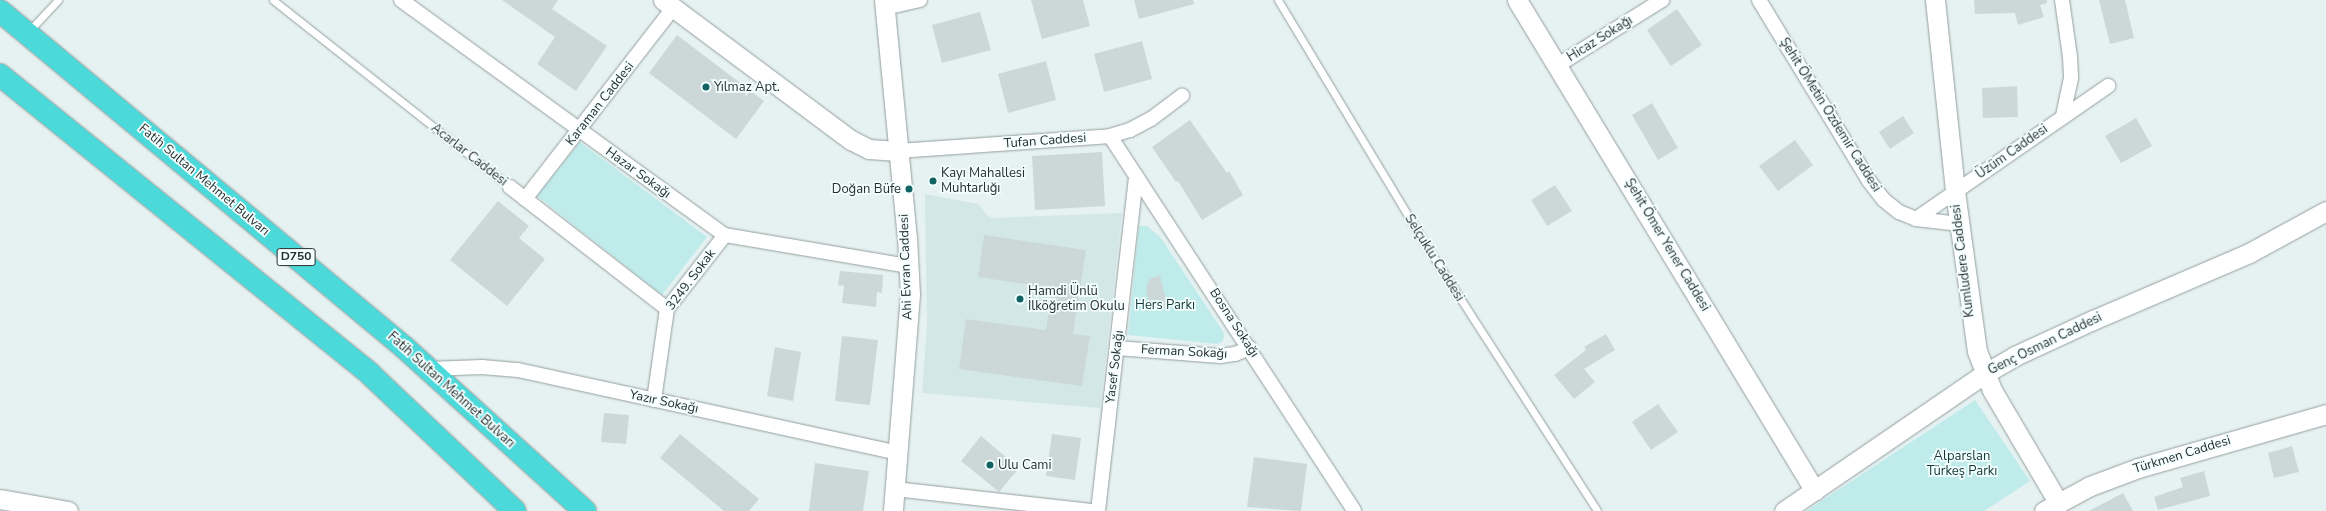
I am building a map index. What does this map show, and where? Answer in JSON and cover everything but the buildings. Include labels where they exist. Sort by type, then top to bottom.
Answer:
[{"type":"highway","name":"Fatih Sultan Mehmet Bulvarı","points":[[0,11],[429,369],[585,511]]},
{"type":"highway","points":[[0,75],[370,374],[514,511]]},
{"type":"street","name":"Hazar Sokağı","points":[[401,0],[579,131],[725,235],[909,266]]},
{"type":"street","points":[[885,4],[920,0]]},
{"type":"street","name":"Şehit Ömer Yener Caddesi","points":[[1518,0],[1815,490]]},
{"type":"street","name":"Hicaz Sokağı","points":[[1558,65],[1662,0]]},
{"type":"street","name":"Şehit ÖMetin Özdemir Caddesi","points":[[1759,0],[1869,181],[1884,200],[1899,212],[1916,218],[1960,224]]},
{"type":"street","name":"Kumludere Caddesi","points":[[1935,0],[1971,325],[1984,374],[2055,508]]},
{"type":"street","points":[[2062,0],[2070,57],[2070,78],[2063,116]]},
{"type":"street","name":"Karaman Caddesi","points":[[525,199],[579,131],[668,4]]},
{"type":"street","points":[[668,4],[851,140],[869,149],[898,151]]},
{"type":"street","name":"Ahi Evran Caddesi","points":[[885,4],[909,266],[909,322],[893,511]]},
{"type":"street","name":"Üzüm Caddesi","points":[[1916,218],[2108,86]]},
{"type":"street","name":"Tufan Caddesi","points":[[898,151],[1110,136],[1130,130],[1150,119],[1182,96]]},
{"type":"street","name":"Bosna Sokağı","points":[[1110,136],[1250,348],[1354,511]]},
{"type":"street","name":"Yasef Sokağı","points":[[1098,511],[1136,176]]},
{"type":"street","name":"Acarlar Caddesi","points":[[510,187],[667,309]]},
{"type":"street","name":"Genç Osman Caddesi","points":[[1784,511],[1984,374],[2093,320],[2249,253],[2326,211]]},
{"type":"street","name":"3249. Sokak","points":[[654,400],[667,309],[725,235]]},
{"type":"street","name":"Ferman Sokağı","points":[[1117,348],[1220,356],[1235,354],[1250,348]]},
{"type":"street","name":"Yazır Sokağı","points":[[429,369],[482,367],[518,370],[898,453]]},
{"type":"street","name":"Türkmen Caddesi","points":[[2055,508],[2090,486],[2138,468],[2326,414]]},
{"type":"street","points":[[895,489],[1091,511]]},
{"type":"street","points":[[0,499],[68,511]]},
{"type":"lane","points":[[27,32],[58,0]]},
{"type":"lane","name":"Acarlar Caddesi","points":[[273,0],[510,187]]},
{"type":"lane","name":"Selçuklu Caddesi","points":[[1278,0],[1422,239],[1597,511]]},
{"type":"shaded area","name":"Hamdi Ünlü İlköğretim Okulu","points":[[925,194],[978,204],[990,218],[1122,213],[1100,408],[922,393],[927,326]]},
{"type":"green space","points":[[580,142],[707,237],[662,295],[537,196]]},
{"type":"green space","name":"Hers Parkı","points":[[1139,226],[1147,226],[1161,238],[1224,333],[1223,341],[1218,344],[1128,335]]},
{"type":"green space","name":"Alparslan Türkeş Parkı","points":[[1975,400],[2030,481],[1984,511],[1806,511]]},
{"type":"place","name":"Yılmaz Apt.","points":[[706,87]]},
{"type":"place","name":"Kayı Mahallesi Muhtarlığı","points":[[933,181]]},
{"type":"place","name":"Doğan Büfe","points":[[909,189]]},
{"type":"place","name":"Hamdi Ünlü İlköğretim Okulu","points":[[1020,299]]},
{"type":"place","name":"Ulu Cami","points":[[990,465]]}]
